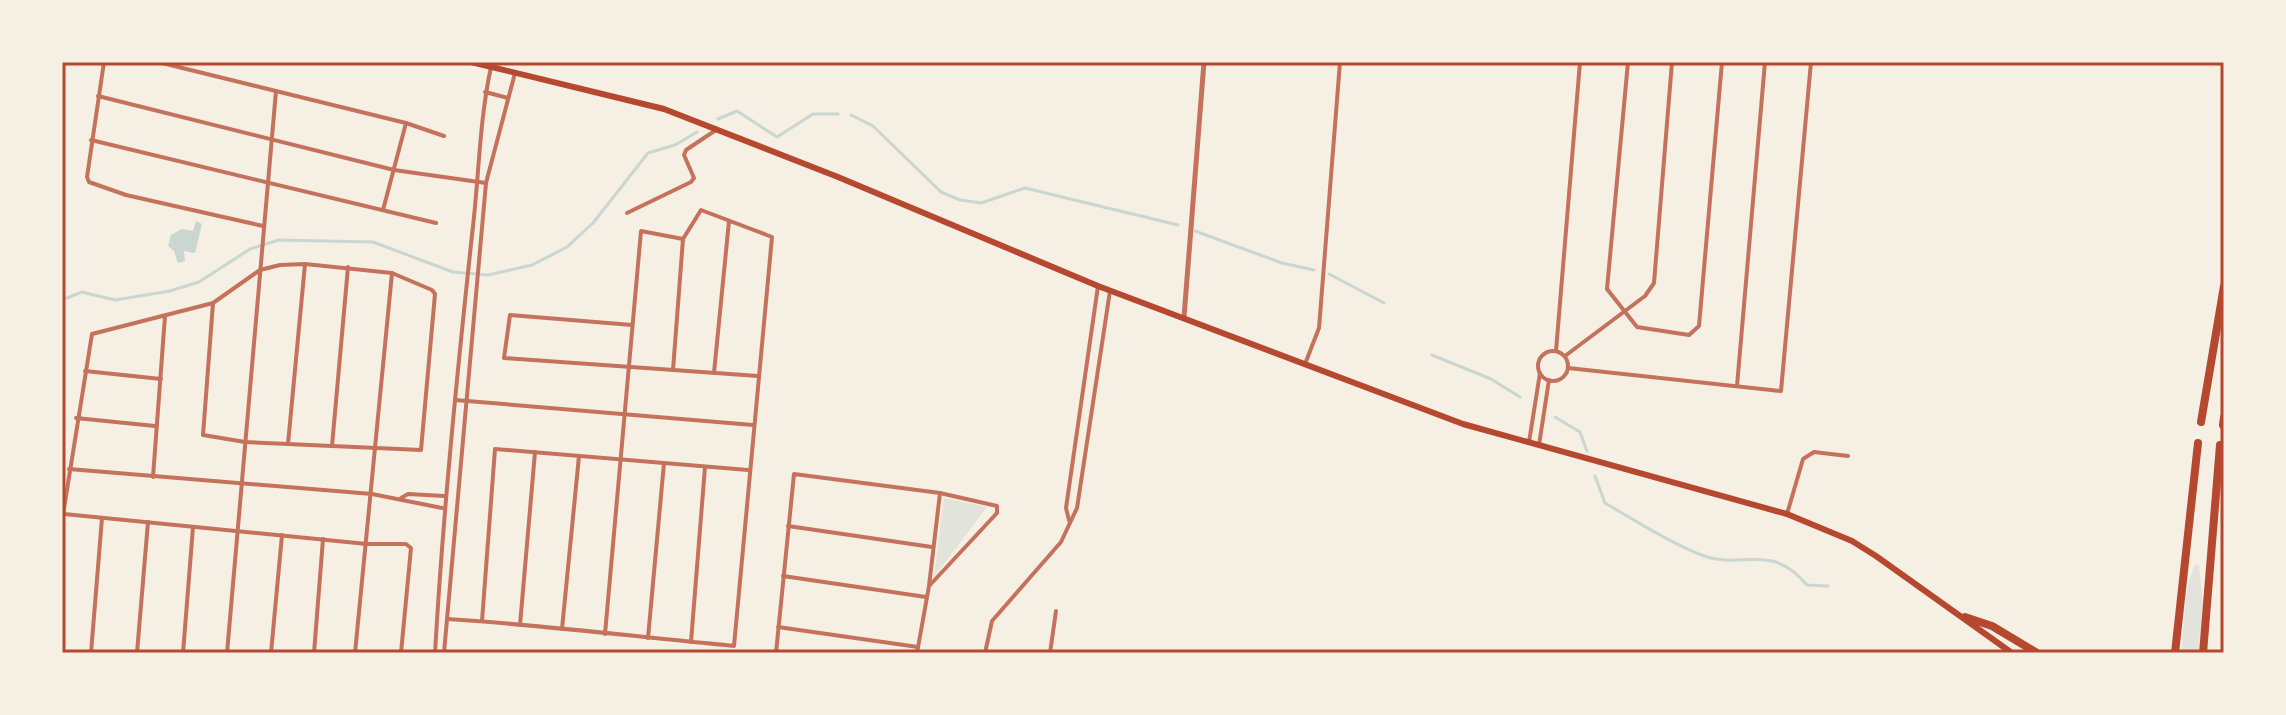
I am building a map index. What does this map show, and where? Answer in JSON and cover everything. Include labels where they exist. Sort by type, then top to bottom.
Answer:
[{"type":"highway","points":[[2201,422],[2224,286]]},
{"type":"highway","points":[[2175,653],[2198,443]]},
{"type":"highway","points":[[2203,653],[2220,445]]},
{"type":"highway","points":[[1965,617],[1992,626],[2037,653]]},
{"type":"main road","points":[[471,62],[664,109],[838,177],[1110,291],[1463,424],[1787,514],[1852,541],[1965,617],[2012,653]]},
{"type":"street","points":[[104,62],[87,177],[94,187],[263,226]]},
{"type":"street","points":[[158,62],[406,123],[444,136]]},
{"type":"street","points":[[1184,317],[1204,62]]},
{"type":"street","points":[[1305,366],[1319,328],[1340,62]]},
{"type":"street","points":[[1556,351],[1580,62]]},
{"type":"street","points":[[1628,62],[1606,281],[1610,294],[1632,324],[1643,330],[1689,335],[1699,326],[1722,62]]},
{"type":"street","points":[[1565,356],[1645,296],[1654,283],[1672,62]]},
{"type":"street","points":[[1737,386],[1765,62]]},
{"type":"street","points":[[1568,368],[1781,391],[1811,62]]},
{"type":"street","points":[[435,653],[444,496],[485,92],[491,67]]},
{"type":"street","points":[[444,653],[486,183],[515,73]]},
{"type":"street","points":[[227,653],[235,531],[276,91]]},
{"type":"street","points":[[485,92],[508,98]]},
{"type":"street","points":[[98,96],[394,170],[486,183]]},
{"type":"street","points":[[383,210],[406,123]]},
{"type":"street","points":[[627,213],[691,182],[694,178],[684,155],[686,150],[716,130]]},
{"type":"street","points":[[91,140],[436,223]]},
{"type":"street","points":[[448,619],[734,646],[772,237],[701,210],[683,239],[673,370]]},
{"type":"street","points":[[714,373],[729,221]]},
{"type":"street","points":[[605,634],[641,231],[683,239]]},
{"type":"street","points":[[288,444],[305,264]]},
{"type":"street","points":[[62,521],[76,418],[92,334],[213,303],[260,270],[305,264],[392,273],[428,287],[435,294],[421,450],[245,442],[206,436],[202,431],[213,303]]},
{"type":"street","points":[[332,446],[348,267]]},
{"type":"street","points":[[355,653],[392,273]]},
{"type":"street","points":[[1069,520],[1066,508],[1098,286]]},
{"type":"street","points":[[985,653],[992,621],[1061,542],[1077,508],[1110,291]]},
{"type":"street","points":[[1096,306],[1107,308]]},
{"type":"street","points":[[464,308],[476,310]]},
{"type":"street","points":[[153,477],[165,315]]},
{"type":"street","points":[[632,325],[510,315],[504,358],[758,376]]},
{"type":"street","points":[[1529,442],[1540,359],[1547,352],[1556,351],[1565,356],[1568,368]]},
{"type":"street","points":[[1540,373],[1549,380],[1559,380],[1568,368]]},
{"type":"street","points":[[85,371],[161,379]]},
{"type":"street","points":[[1539,445],[1549,380]]},
{"type":"street","points":[[455,400],[753,425]]},
{"type":"street","points":[[76,418],[155,426]]},
{"type":"street","points":[[1530,432],[1541,434]]},
{"type":"street","points":[[482,621],[495,449],[748,470]]},
{"type":"street","points":[[520,625],[535,452]]},
{"type":"street","points":[[1787,514],[1803,459],[1814,452],[1848,456]]},
{"type":"street","points":[[562,630],[579,456]]},
{"type":"street","points":[[648,638],[664,463]]},
{"type":"street","points":[[691,642],[705,467]]},
{"type":"street","points":[[69,469],[372,494],[401,498],[408,504],[444,508]]},
{"type":"street","points":[[776,653],[794,474],[940,493],[993,504],[998,510],[929,586]]},
{"type":"street","points":[[778,627],[917,650],[929,586],[940,493]]},
{"type":"street","points":[[401,498],[408,494],[444,496]]},
{"type":"street","points":[[64,514],[367,544],[406,544],[411,548],[401,653]]},
{"type":"street","points":[[91,653],[102,518]]},
{"type":"street","points":[[137,653],[148,522]]},
{"type":"street","points":[[788,526],[932,547]]},
{"type":"street","points":[[183,653],[193,527]]},
{"type":"street","points":[[271,653],[282,535]]},
{"type":"street","points":[[314,653],[323,539]]},
{"type":"street","points":[[783,576],[926,597]]},
{"type":"street","points":[[1050,653],[1056,611]]},
{"type":"shaded area","points":[[196,221],[202,224],[195,253],[184,251],[185,261],[178,263],[174,251],[168,246],[171,235],[182,229],[193,231]]},
{"type":"shaded area","points":[[944,498],[987,507],[934,577]]},
{"type":"shaded area","points":[[2195,564],[2199,565],[2203,605],[2198,653],[2181,653],[2187,588]]},
{"type":"waterway","points":[[718,119],[737,111],[777,137],[813,114],[838,114]]},
{"type":"waterway","points":[[851,115],[873,126],[941,192],[960,200],[981,203],[1025,188],[1178,225]]},
{"type":"waterway","points":[[62,300],[82,292],[115,300],[170,291],[199,282],[250,249],[279,240],[373,242],[453,272],[488,275],[532,265],[567,247],[593,223],[648,153],[675,145],[697,132]]},
{"type":"waterway","points":[[1195,231],[1282,263],[1314,270]]},
{"type":"waterway","points":[[1329,274],[1384,303]]},
{"type":"waterway","points":[[1432,355],[1491,379],[1520,397]]},
{"type":"waterway","points":[[1555,417],[1580,432],[1587,451]]},
{"type":"waterway","points":[[1595,476],[1605,503],[1679,545],[1718,559],[1768,560],[1793,572],[1807,585],[1828,586]]}]
